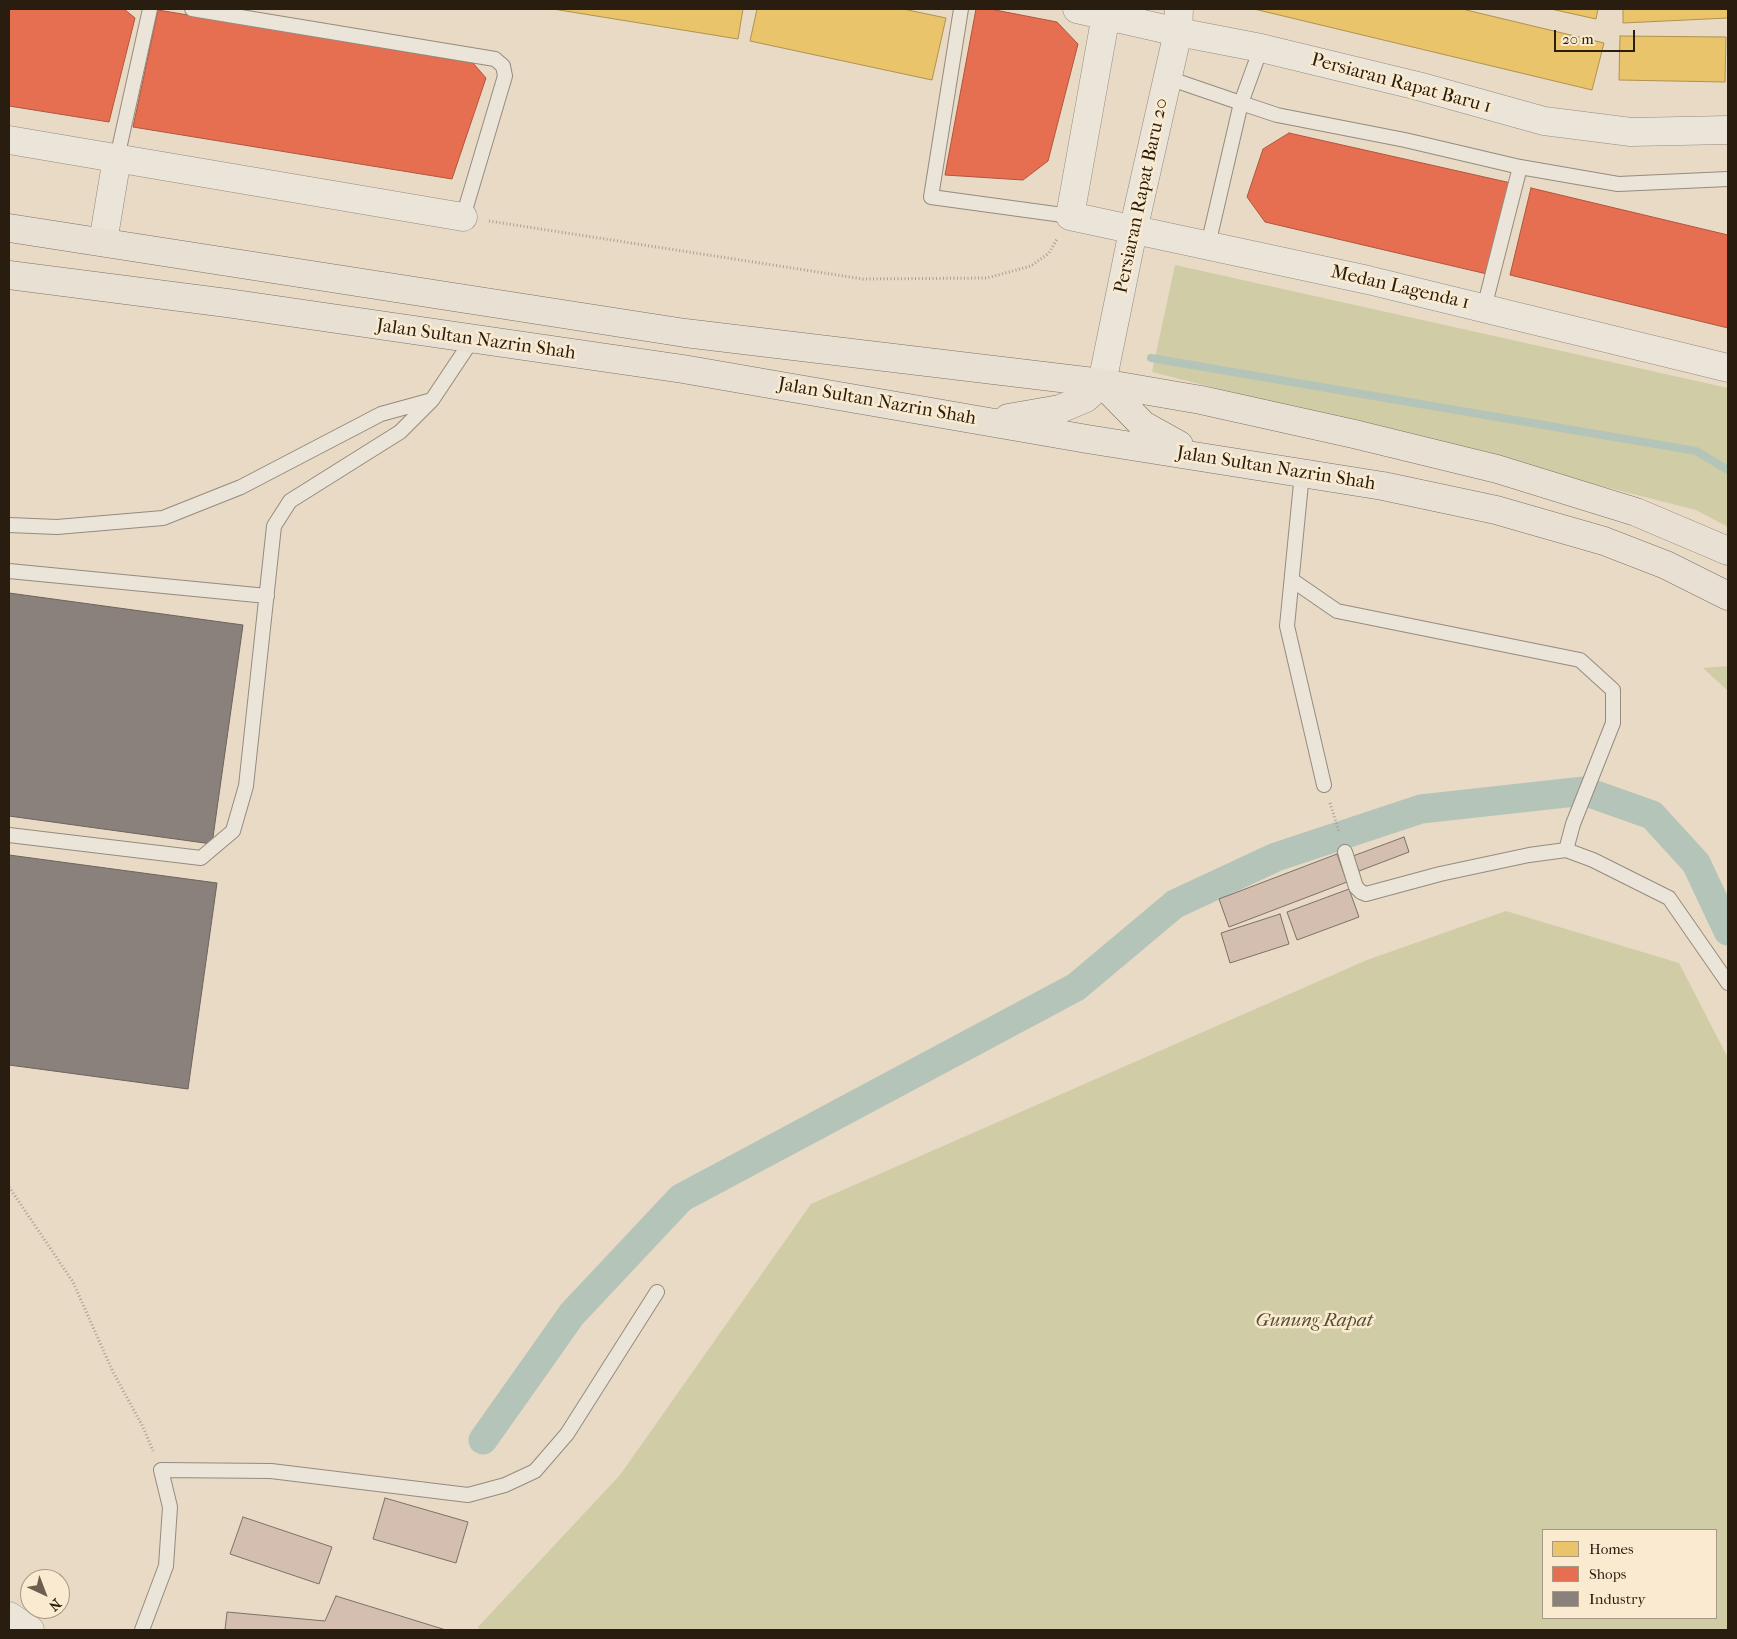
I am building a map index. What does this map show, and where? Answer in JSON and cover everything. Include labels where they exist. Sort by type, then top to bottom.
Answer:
[{"type":"highway","name":"Jalan Sultan Nazrin Shah","points":[[9,228],[685,333],[1102,382],[1201,400],[1354,434],[1498,469],[1636,512],[1728,551]]},
{"type":"highway","name":"Jalan Sultan Nazrin Shah","points":[[9,275],[237,305],[683,369],[984,421],[1383,486],[1505,513],[1613,545],[1666,565],[1728,596]]},
{"type":"highway","points":[[984,421],[1060,409],[1086,398],[1102,382],[1143,425],[1200,455]]},
{"type":"street","name":"Persiaran Rapat Baru 1","points":[[1077,9],[1178,21],[1261,48],[1418,86],[1544,121],[1631,132],[1728,130]]},
{"type":"street","points":[[1070,216],[1107,12]]},
{"type":"street","name":"Persiaran Rapat Baru 20","points":[[1102,382],[1133,231],[1168,78],[1178,21]]},
{"type":"street","points":[[9,140],[464,218]]},
{"type":"street","points":[[103,242],[117,158]]},
{"type":"street","name":"Medan Lagenda 1","points":[[1070,216],[1368,280],[1728,368]]},
{"type":"street","points":[[9,1616],[30,1630]]},
{"type":"lane","points":[[117,158],[150,9]]},
{"type":"lane","points":[[192,9],[495,59],[503,66],[505,76],[464,218]]},
{"type":"lane","points":[[961,9],[931,197],[1070,216]]},
{"type":"lane","points":[[1208,245],[1241,102],[1261,48]]},
{"type":"lane","points":[[1168,78],[1277,115],[1405,140],[1520,167],[1618,184],[1728,179]]},
{"type":"lane","points":[[1484,308],[1520,167]]},
{"type":"lane","points":[[9,835],[200,858],[233,830],[246,786],[274,526],[290,501],[400,432],[432,400],[472,340]]},
{"type":"lane","points":[[9,525],[57,527],[163,518],[241,487],[381,414],[432,400]]},
{"type":"lane","points":[[1302,473],[1287,626],[1324,785]]},
{"type":"lane","points":[[9,571],[266,596]]},
{"type":"lane","points":[[1292,580],[1337,611],[1580,660],[1613,690],[1613,723],[1573,824],[1566,850]]},
{"type":"lane","points":[[1345,852],[1356,887],[1366,894],[1449,872],[1529,855],[1566,850],[1593,860],[1669,898],[1728,983]]},
{"type":"lane","points":[[142,1630],[166,1566],[170,1507],[161,1470],[271,1471],[468,1495],[506,1485],[535,1471],[567,1434],[657,1292]]},
{"type":"path","points":[[464,218],[863,279],[882,279],[987,278],[1031,266],[1048,253],[1070,216]]},
{"type":"path","points":[[1324,785],[1345,852]]},
{"type":"path","points":[[9,1187],[73,1282],[113,1372],[143,1427],[161,1470]]},
{"type":"green space","points":[[1175,265],[1728,388],[1728,527],[1696,510],[1152,372]]},
{"type":"green space","points":[[1728,666],[1728,691],[1703,668]]},
{"type":"green space","name":"Gunung Rapat","points":[[1506,911],[1679,963],[1728,1058],[1728,1630],[479,1630],[478,1627],[620,1475],[811,1204],[1367,960]]},
{"type":"building: Homes","points":[[553,9],[743,9],[738,39]]},
{"type":"building: Homes","points":[[757,9],[903,9],[946,18],[932,80],[750,41]]},
{"type":"building: Homes","points":[[1254,9],[1462,9],[1604,43],[1592,90]]},
{"type":"building: Homes","points":[[1551,9],[1598,9],[1596,19]]},
{"type":"building: Homes","points":[[1623,9],[1728,9],[1728,18],[1623,23]]},
{"type":"building: Homes","points":[[1620,36],[1726,37],[1725,82],[1619,80]]},
{"type":"building: Shops","points":[[9,9],[124,9],[135,18],[109,122],[9,106]]},
{"type":"building: Shops","points":[[976,9],[990,9],[1057,22],[1078,44],[1048,161],[1023,180],[945,175]]},
{"type":"building: Shops","points":[[158,10],[473,63],[486,78],[452,179],[133,127]]},
{"type":"building: Shops","points":[[1289,133],[1511,183],[1487,274],[1265,222],[1247,197],[1263,149]]},
{"type":"building: Shops","points":[[1531,188],[1728,235],[1728,328],[1510,275]]},
{"type":"building: Industry","points":[[9,593],[243,625],[212,844],[9,816]]},
{"type":"building: Industry","points":[[9,855],[217,883],[188,1089],[9,1065]]},
{"type":"building: Other","points":[[1404,837],[1409,852],[1359,871],[1353,856]]},
{"type":"building: Other","points":[[1337,854],[1347,882],[1229,927],[1219,899]]},
{"type":"building: Other","points":[[1349,889],[1359,917],[1297,940],[1287,912]]},
{"type":"building: Other","points":[[1280,914],[1289,944],[1230,963],[1221,933]]},
{"type":"building: Other","points":[[385,1498],[468,1522],[456,1563],[373,1539]]},
{"type":"building: Other","points":[[243,1517],[332,1547],[319,1584],[230,1554]]},
{"type":"building: Other","points":[[336,1596],[446,1630],[225,1630],[227,1612],[325,1621]]},
{"type":"waterway","points":[[1151,358],[1696,451],[1728,470]]},
{"type":"waterway","points":[[483,1440],[572,1314],[681,1198],[1076,987],[1175,904],[1276,857],[1421,809],[1584,791],[1652,815],[1696,863],[1728,931]]}]
